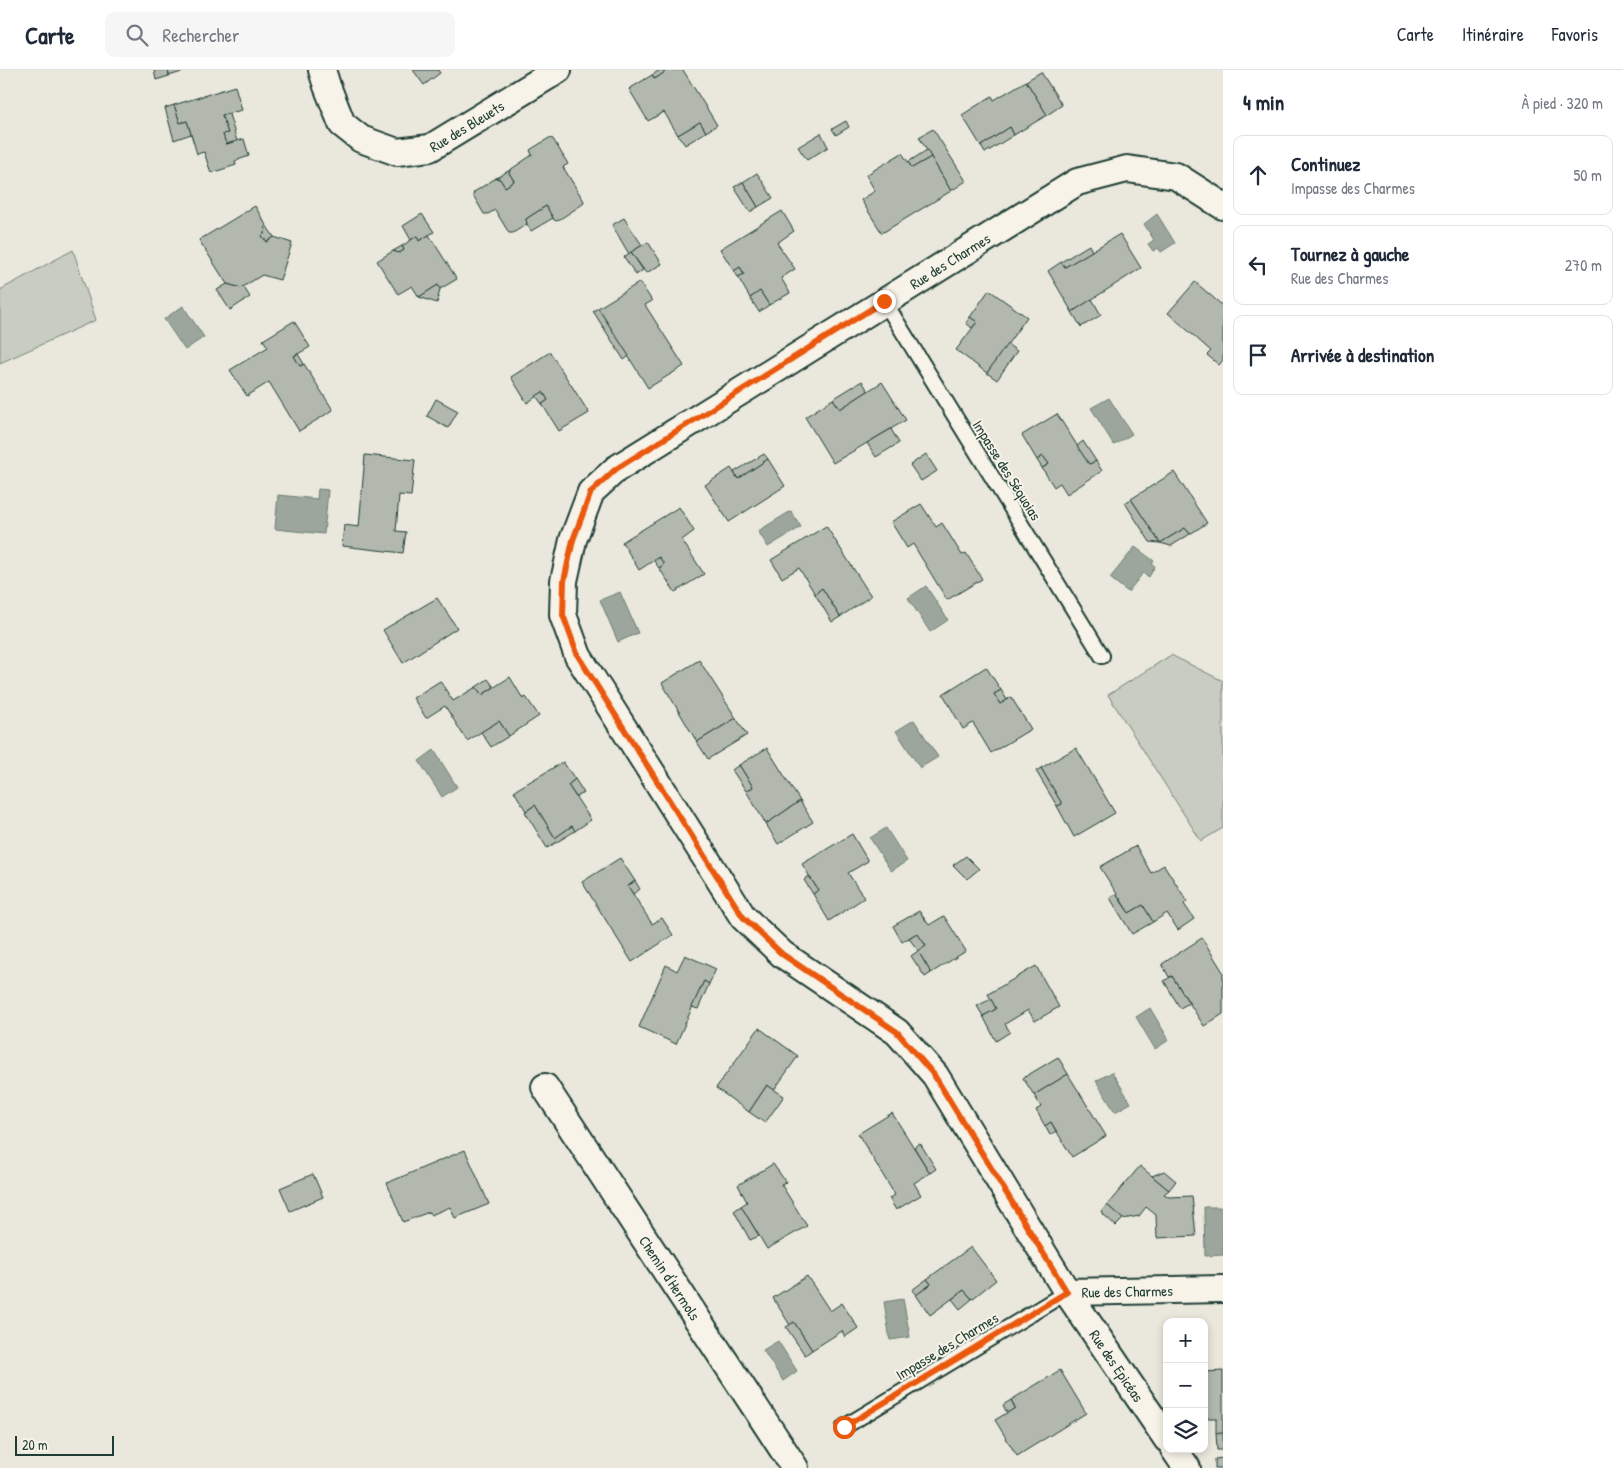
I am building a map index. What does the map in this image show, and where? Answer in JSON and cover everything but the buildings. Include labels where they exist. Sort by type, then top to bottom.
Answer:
[{"type":"street","name":"Rue des Bleuets","points":[[322,70],[342,124],[361,139],[397,152],[430,148],[558,70]]},
{"type":"street","name":"Rue des Charmes","points":[[1223,206],[1176,176],[1127,169],[1077,182],[884,301],[616,469],[591,492],[573,540],[564,581],[563,615],[578,656],[743,917],[782,954],[897,1032],[934,1075],[1067,1292],[1223,1289]]},
{"type":"street","name":"Chemin d'Hermols","points":[[545,1087],[795,1468]]},
{"type":"street","name":"Rue des Epicéas","points":[[1067,1292],[1163,1433]]},
{"type":"street","points":[[1177,1453],[1186,1468]]},
{"type":"lane","name":"Impasse des Séquoias","points":[[884,301],[1102,656]]},
{"type":"lane","name":"Impasse des Charmes","points":[[844,1427],[1067,1292]]},
{"type":"shaded area","points":[[1157,214],[1175,243],[1161,252],[1158,248],[1153,251],[1148,244],[1154,240],[1144,224]]},
{"type":"shaded area","points":[[73,250],[96,320],[0,363],[0,290]]},
{"type":"shaded area","points":[[183,306],[204,337],[185,350],[164,319]]},
{"type":"shaded area","points":[[1109,398],[1132,434],[1114,445],[1091,408]]},
{"type":"shaded area","points":[[318,489],[328,490],[324,534],[275,529],[278,495],[317,499]]},
{"type":"shaded area","points":[[791,511],[801,527],[768,547],[758,531]]},
{"type":"shaded area","points":[[1135,547],[1154,561],[1152,564],[1155,566],[1149,577],[1143,573],[1128,592],[1110,578]]},
{"type":"shaded area","points":[[926,586],[948,620],[930,632],[908,598]]},
{"type":"shaded area","points":[[620,592],[638,633],[618,642],[600,600]]},
{"type":"shaded area","points":[[1171,655],[1223,681],[1223,828],[1201,841],[1108,695]]},
{"type":"shaded area","points":[[914,720],[938,757],[920,768],[896,731]]},
{"type":"shaded area","points":[[434,750],[457,787],[442,797],[419,761]]},
{"type":"shaded area","points":[[886,828],[907,861],[891,871],[870,838]]},
{"type":"shaded area","points":[[1150,1008],[1169,1040],[1155,1049],[1136,1017]]},
{"type":"shaded area","points":[[1112,1072],[1131,1103],[1115,1112],[1096,1081]]},
{"type":"shaded area","points":[[1204,1207],[1220,1207],[1223,1213],[1223,1255],[1205,1256]]},
{"type":"shaded area","points":[[903,1299],[910,1337],[890,1340],[884,1302]]},
{"type":"shaded area","points":[[778,1341],[797,1371],[783,1381],[763,1350]]},
{"type":"route","points":[[844,1427],[1067,1292],[934,1075],[897,1032],[782,954],[743,917],[578,656],[563,615],[564,581],[573,540],[591,492],[616,469],[884,301]]}]
